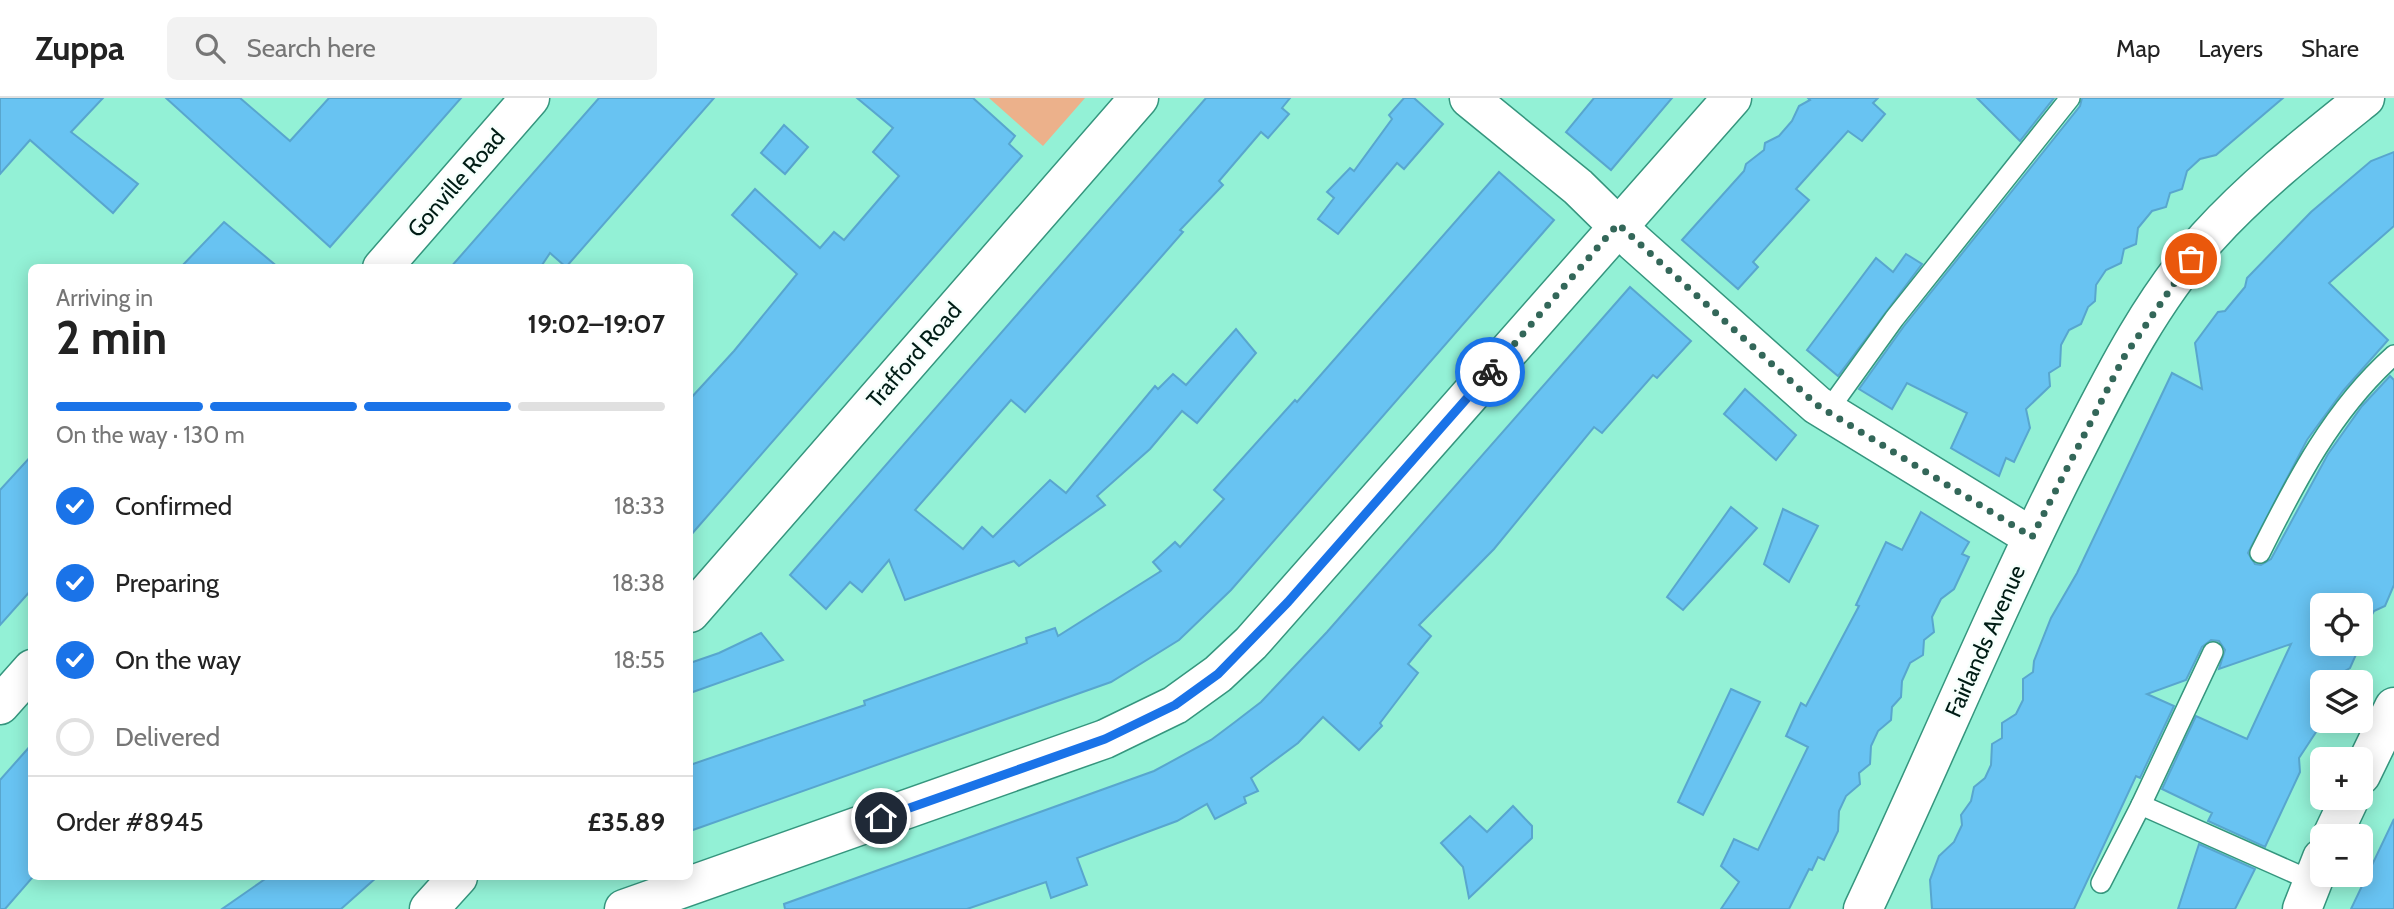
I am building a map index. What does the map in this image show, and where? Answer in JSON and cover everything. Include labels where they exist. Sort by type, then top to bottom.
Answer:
[{"type":"street","name":"Gonville Road","points":[[385,264],[530,98]]},
{"type":"street","name":"Trafford Road","points":[[693,610],[1139,98]]},
{"type":"street","points":[[1469,98],[1578,187],[1738,336],[1827,412],[2032,537]]},
{"type":"street","points":[[624,909],[1105,739],[1175,705],[1218,674],[1251,643],[1732,98]]},
{"type":"street","name":"Fairlands Avenue","points":[[1863,909],[2032,537],[2124,357],[2174,279],[2207,239],[2244,201],[2365,98]]},
{"type":"street","points":[[0,705],[28,673]]},
{"type":"street","points":[[2373,750],[2394,707]]},
{"type":"street","points":[[429,909],[455,880]]},
{"type":"lane","points":[[1827,412],[1894,319],[2070,98]]},
{"type":"lane","points":[[2260,553],[2317,445],[2354,396],[2394,355]]},
{"type":"lane","points":[[2101,883],[2213,652]]},
{"type":"lane","points":[[2141,805],[2310,882]]},
{"type":"shaded area","points":[[989,98],[1085,98],[1043,146]]},
{"type":"building","points":[[0,98],[103,98],[71,132],[138,184],[113,213],[30,140],[0,174]]},
{"type":"building","points":[[166,98],[240,98],[290,141],[329,98],[461,98],[330,247]]},
{"type":"building","points":[[599,98],[714,98],[569,264],[563,264],[550,253],[543,264],[454,264]]},
{"type":"building","points":[[857,98],[973,98],[1015,136],[1009,144],[1022,156],[693,533],[693,396],[734,351],[797,274],[732,215],[755,189],[820,248],[834,232],[844,240],[899,176],[873,152],[893,128]]},
{"type":"building","points":[[1206,98],[1290,98],[1282,108],[1289,114],[1268,138],[1261,132],[1219,181],[1223,185],[1180,230],[1183,232],[1025,412],[1011,400],[915,510],[963,549],[982,527],[993,537],[1050,480],[1066,493],[1155,386],[1158,389],[1173,374],[1186,385],[1236,329],[1256,353],[1197,423],[1182,411],[1150,449],[1097,496],[1105,505],[1019,566],[1014,561],[905,600],[889,560],[862,592],[850,582],[826,609],[790,575]]},
{"type":"building","points":[[1404,98],[1414,98],[1443,124],[1404,169],[1397,163],[1338,234],[1318,219],[1334,198],[1327,192],[1350,168],[1354,171],[1392,119],[1389,115]]},
{"type":"building","points":[[1594,98],[1672,98],[1611,170],[1566,132]]},
{"type":"building","points":[[1808,98],[1878,98],[1873,103],[1885,114],[1862,141],[1848,131],[1796,189],[1809,200],[1753,262],[1758,267],[1738,289],[1682,240],[1744,171],[1746,164],[1764,150],[1765,143],[1779,136],[1792,121],[1799,106],[1810,100]]},
{"type":"building","points":[[1977,98],[2054,98],[2020,141]]},
{"type":"building","points":[[2082,98],[2283,98],[2216,155],[2200,159],[2187,171],[2182,189],[2170,193],[2166,207],[2152,211],[2138,228],[2136,244],[2124,249],[2121,263],[2106,270],[2096,285],[2095,301],[2088,307],[2081,324],[2069,330],[2061,345],[2060,366],[2049,373],[2050,386],[2026,409],[2030,428],[2014,462],[2006,458],[1999,476],[1951,448],[1967,413],[1907,383],[1892,409],[1859,389],[1904,326],[2080,106]]},
{"type":"building","points":[[784,125],[808,147],[785,174],[761,153]]},
{"type":"building","points":[[2394,152],[2394,226],[2329,283],[2388,340],[2343,391],[2307,440],[2248,553],[2255,564],[2261,565],[2271,559],[2328,454],[2362,406],[2390,376],[2394,380],[2394,585],[2385,606],[2373,613],[2373,593],[2310,593],[2310,656],[2355,656],[2347,670],[2310,670],[2310,733],[2315,733],[2299,758],[2300,772],[2265,847],[2208,821],[2212,813],[2162,789],[2196,716],[2247,739],[2291,644],[2219,669],[2225,650],[2219,641],[2211,640],[2202,647],[2186,680],[2147,694],[2174,706],[2140,778],[2136,776],[2074,909],[1932,909],[1930,880],[1939,856],[1954,842],[1962,825],[1961,815],[1971,801],[1974,787],[1985,778],[1991,765],[1992,744],[2002,738],[2002,723],[2016,714],[2023,700],[2023,679],[2033,672],[2034,661],[2051,618],[2077,573],[2172,373],[2202,389],[2195,343],[2218,312],[2225,311],[2245,287],[2247,278],[2311,212],[2371,161]]},
{"type":"building","points":[[1499,172],[1554,220],[1231,590],[1179,640],[1111,682],[693,830],[693,764],[865,705],[864,701],[1027,643],[1026,638],[1055,628],[1058,636],[1161,571],[1153,562],[1175,542],[1180,547],[1224,499],[1214,490],[1295,400],[1297,402]]},
{"type":"building","points":[[224,222],[274,264],[184,264]]},
{"type":"building","points":[[1906,254],[1922,264],[1838,376],[1807,350],[1876,258],[1893,272]]},
{"type":"building","points":[[1630,287],[1691,341],[1657,378],[1653,375],[1602,433],[1594,427],[1494,549],[1419,625],[1431,636],[1408,664],[1418,673],[1380,723],[1382,726],[1359,750],[1323,717],[1298,743],[1251,778],[1258,791],[1244,797],[1246,803],[1215,819],[1207,804],[1177,821],[1077,858],[1087,885],[1051,898],[1046,882],[967,909],[785,909],[784,904],[1154,771],[1211,740],[1261,702],[1327,632]]},
{"type":"building","points":[[1745,389],[1796,435],[1776,460],[1724,414]]},
{"type":"building","points":[[28,459],[28,594],[0,625],[0,490]]},
{"type":"building","points":[[1731,507],[1757,528],[1683,610],[1667,597]]},
{"type":"building","points":[[1783,509],[1818,526],[1789,582],[1764,564]]},
{"type":"building","points":[[1921,512],[1969,542],[1962,554],[1969,557],[1954,589],[1941,599],[1932,617],[1934,632],[1924,640],[1923,655],[1910,663],[1902,681],[1901,697],[1892,707],[1891,720],[1878,731],[1871,746],[1870,764],[1859,773],[1860,784],[1846,796],[1839,811],[1838,831],[1824,860],[1818,857],[1812,870],[1809,869],[1789,909],[1721,909],[1739,882],[1721,866],[1734,839],[1758,850],[1808,747],[1786,736],[1801,703],[1806,706],[1859,606],[1856,605],[1886,542],[1902,550]]},
{"type":"building","points":[[761,633],[783,660],[693,692],[693,662]]},
{"type":"building","points":[[1731,689],[1760,702],[1703,815],[1678,802]]},
{"type":"building","points":[[28,748],[28,880],[30,880],[5,909],[0,909],[0,780]]},
{"type":"building","points":[[1513,806],[1532,826],[1532,838],[1469,898],[1463,867],[1441,843],[1470,816],[1487,832]]},
{"type":"building","points":[[2394,819],[2394,909],[2351,909],[2362,887],[2373,887],[2373,863]]},
{"type":"building","points":[[2199,844],[2255,869],[2235,909],[2178,909]]},
{"type":"building","points":[[264,880],[374,880],[341,909],[222,909]]},
{"type":"way so far","points":[[1490,372],[1618,224],[1634,242],[1817,405],[2032,537],[2124,357],[2148,317],[2191,259]]},
{"type":"route","points":[[881,818],[1105,739],[1175,705],[1218,674],[1288,602],[1490,372]]}]
